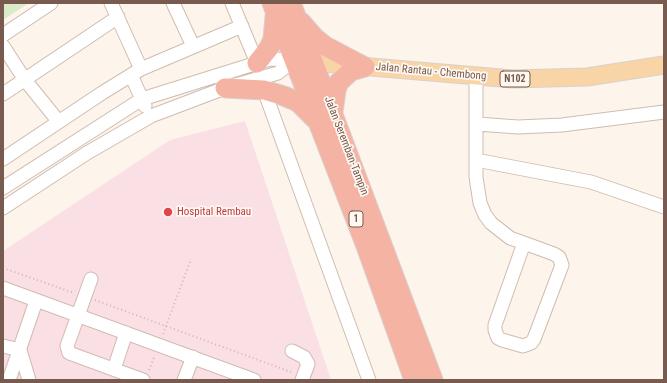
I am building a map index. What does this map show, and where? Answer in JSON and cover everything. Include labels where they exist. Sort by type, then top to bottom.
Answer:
[{"type":"highway","name":"Jalan Seremban-Tampin","points":[[284,9],[294,60],[326,118],[433,380]]},
{"type":"highway","name":"Jalan Seremban-Tampin","points":[[284,9],[313,62],[326,118],[366,246],[414,380]]},
{"type":"highway","points":[[257,63],[269,48],[284,9],[325,46],[365,67]]},
{"type":"highway","points":[[224,88],[264,90],[298,102],[326,118],[339,82],[352,71],[365,67]]},
{"type":"main road","name":"Jalan Rantau - Chembong","points":[[294,60],[476,77],[514,79],[565,78],[633,71],[664,65]]},
{"type":"street","points":[[3,35],[51,3]]},
{"type":"street","points":[[111,3],[118,17],[136,72],[142,99],[151,116]]},
{"type":"street","points":[[174,3],[193,46]]},
{"type":"street","points":[[232,3],[257,63]]},
{"type":"street","points":[[3,94],[118,17]]},
{"type":"street","points":[[3,159],[136,72],[242,26]]},
{"type":"street","points":[[3,46],[25,80],[59,122]]},
{"type":"street","points":[[3,188],[142,99],[270,59],[294,60]]},
{"type":"street","points":[[3,208],[87,153],[151,116],[224,88],[278,73],[294,60]]},
{"type":"street","points":[[476,77],[476,177],[479,196],[485,215],[491,223],[510,238],[524,243],[554,254],[559,257],[562,265],[534,339],[531,343],[523,346],[498,338],[495,325],[524,243]]},
{"type":"street","points":[[264,90],[369,380]]},
{"type":"street","points":[[476,124],[518,127],[562,125],[664,112]]},
{"type":"street","points":[[476,160],[591,182],[664,207]]},
{"type":"street","points":[[91,279],[67,346],[69,353],[114,369],[145,376]]},
{"type":"street","points":[[3,288],[254,380]]},
{"type":"street","points":[[9,380],[36,301]]},
{"type":"street","points":[[114,369],[126,333]]},
{"type":"street","points":[[3,346],[20,350]]},
{"type":"street","points":[[20,350],[29,380]]},
{"type":"street","points":[[292,351],[304,357],[308,364],[303,378]]},
{"type":"street","points":[[184,380],[193,358]]},
{"type":"path","points":[[145,376],[166,326],[191,259]]},
{"type":"path","points":[[3,268],[85,296],[303,378]]},
{"type":"shaded area","name":"Hospital Rembau","points":[[245,121],[331,380],[3,380],[3,251],[170,140]]},
{"type":"green space","points":[[3,3],[29,3],[3,20]]},
{"type":"place","name":"Hospital Rembau","points":[[168,212]]}]
